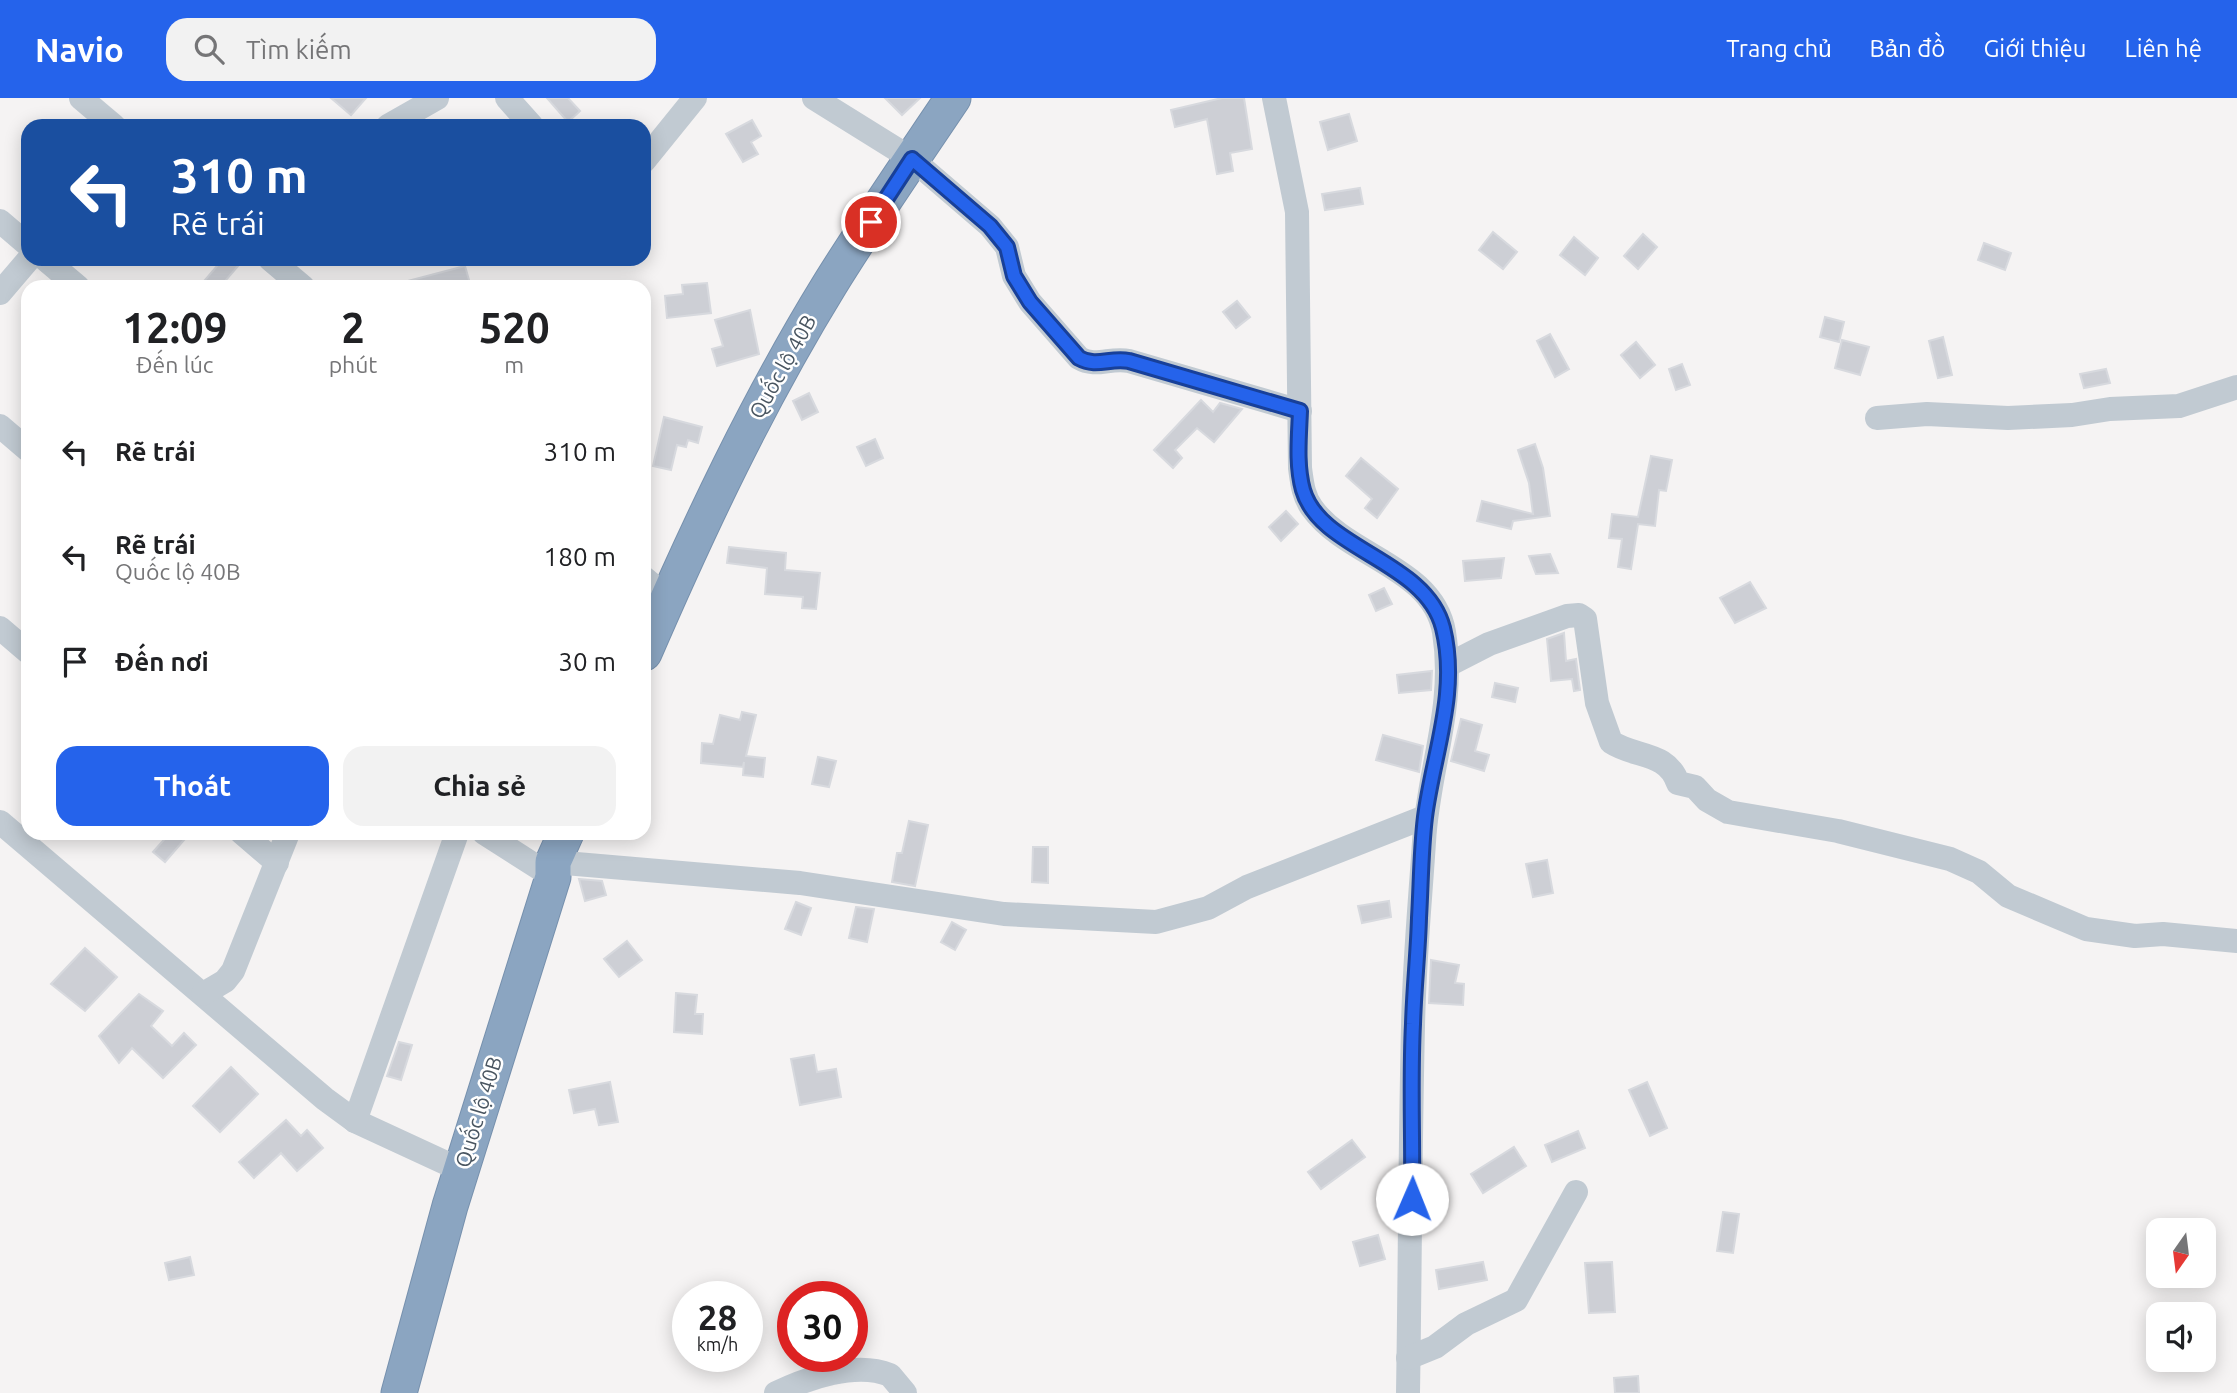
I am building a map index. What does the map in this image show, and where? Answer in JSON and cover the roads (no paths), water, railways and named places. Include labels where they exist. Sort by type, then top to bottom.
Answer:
[{"type":"highway","name":"Quốc lộ 40B","points":[[651,615],[656,588],[830,284],[953,98]]},
{"type":"highway","name":"Quốc lộ 40B","points":[[399,1393],[461,1170],[557,857]]},
{"type":"street","points":[[81,98],[106,119]]},
{"type":"street","points":[[400,119],[437,98]]},
{"type":"street","points":[[507,98],[526,119]]},
{"type":"street","points":[[651,152],[695,98]]},
{"type":"street","points":[[814,98],[912,159],[990,226],[1007,247],[1014,276],[1030,302],[1079,358],[1089,364],[1119,359],[1129,361],[1300,411]]},
{"type":"street","points":[[1274,98],[1297,212],[1300,468],[1303,492],[1312,509],[1354,544],[1412,582],[1428,596],[1443,629],[1448,665],[1447,702],[1425,817],[1413,1026],[1408,1393]]},
{"type":"street","points":[[0,221],[21,238]]},
{"type":"street","points":[[0,293],[23,266]]},
{"type":"street","points":[[53,266],[70,280]]},
{"type":"street","points":[[278,266],[295,280]]},
{"type":"street","points":[[1877,418],[1927,414],[2008,418],[2179,406],[2237,387]]},
{"type":"street","points":[[0,426],[21,444]]},
{"type":"street","points":[[1448,665],[1489,643],[1567,616],[1578,615],[1585,619],[1597,703],[1611,742],[1629,751],[1656,757],[1674,772],[1678,783],[1695,787],[1716,806],[1728,812],[1838,831],[1950,859],[1979,872],[2008,896],[2086,929],[2135,936],[2163,934],[2237,941]]},
{"type":"street","points":[[0,628],[21,646]]},
{"type":"street","points":[[505,840],[557,857],[800,883],[1004,915],[1156,922],[1208,908],[1247,887],[1425,817]]},
{"type":"street","points":[[0,822],[21,840]]},
{"type":"street","points":[[21,840],[325,1099],[355,1121],[461,1170]]},
{"type":"street","points":[[250,840],[277,863]]},
{"type":"street","points":[[203,994],[225,981],[233,971],[285,840]]},
{"type":"street","points":[[355,1121],[455,840]]},
{"type":"street","points":[[1408,1358],[1435,1347],[1466,1324],[1516,1300],[1576,1192]]},
{"type":"street","points":[[776,1393],[833,1374],[864,1370],[890,1375],[905,1393]]}]
